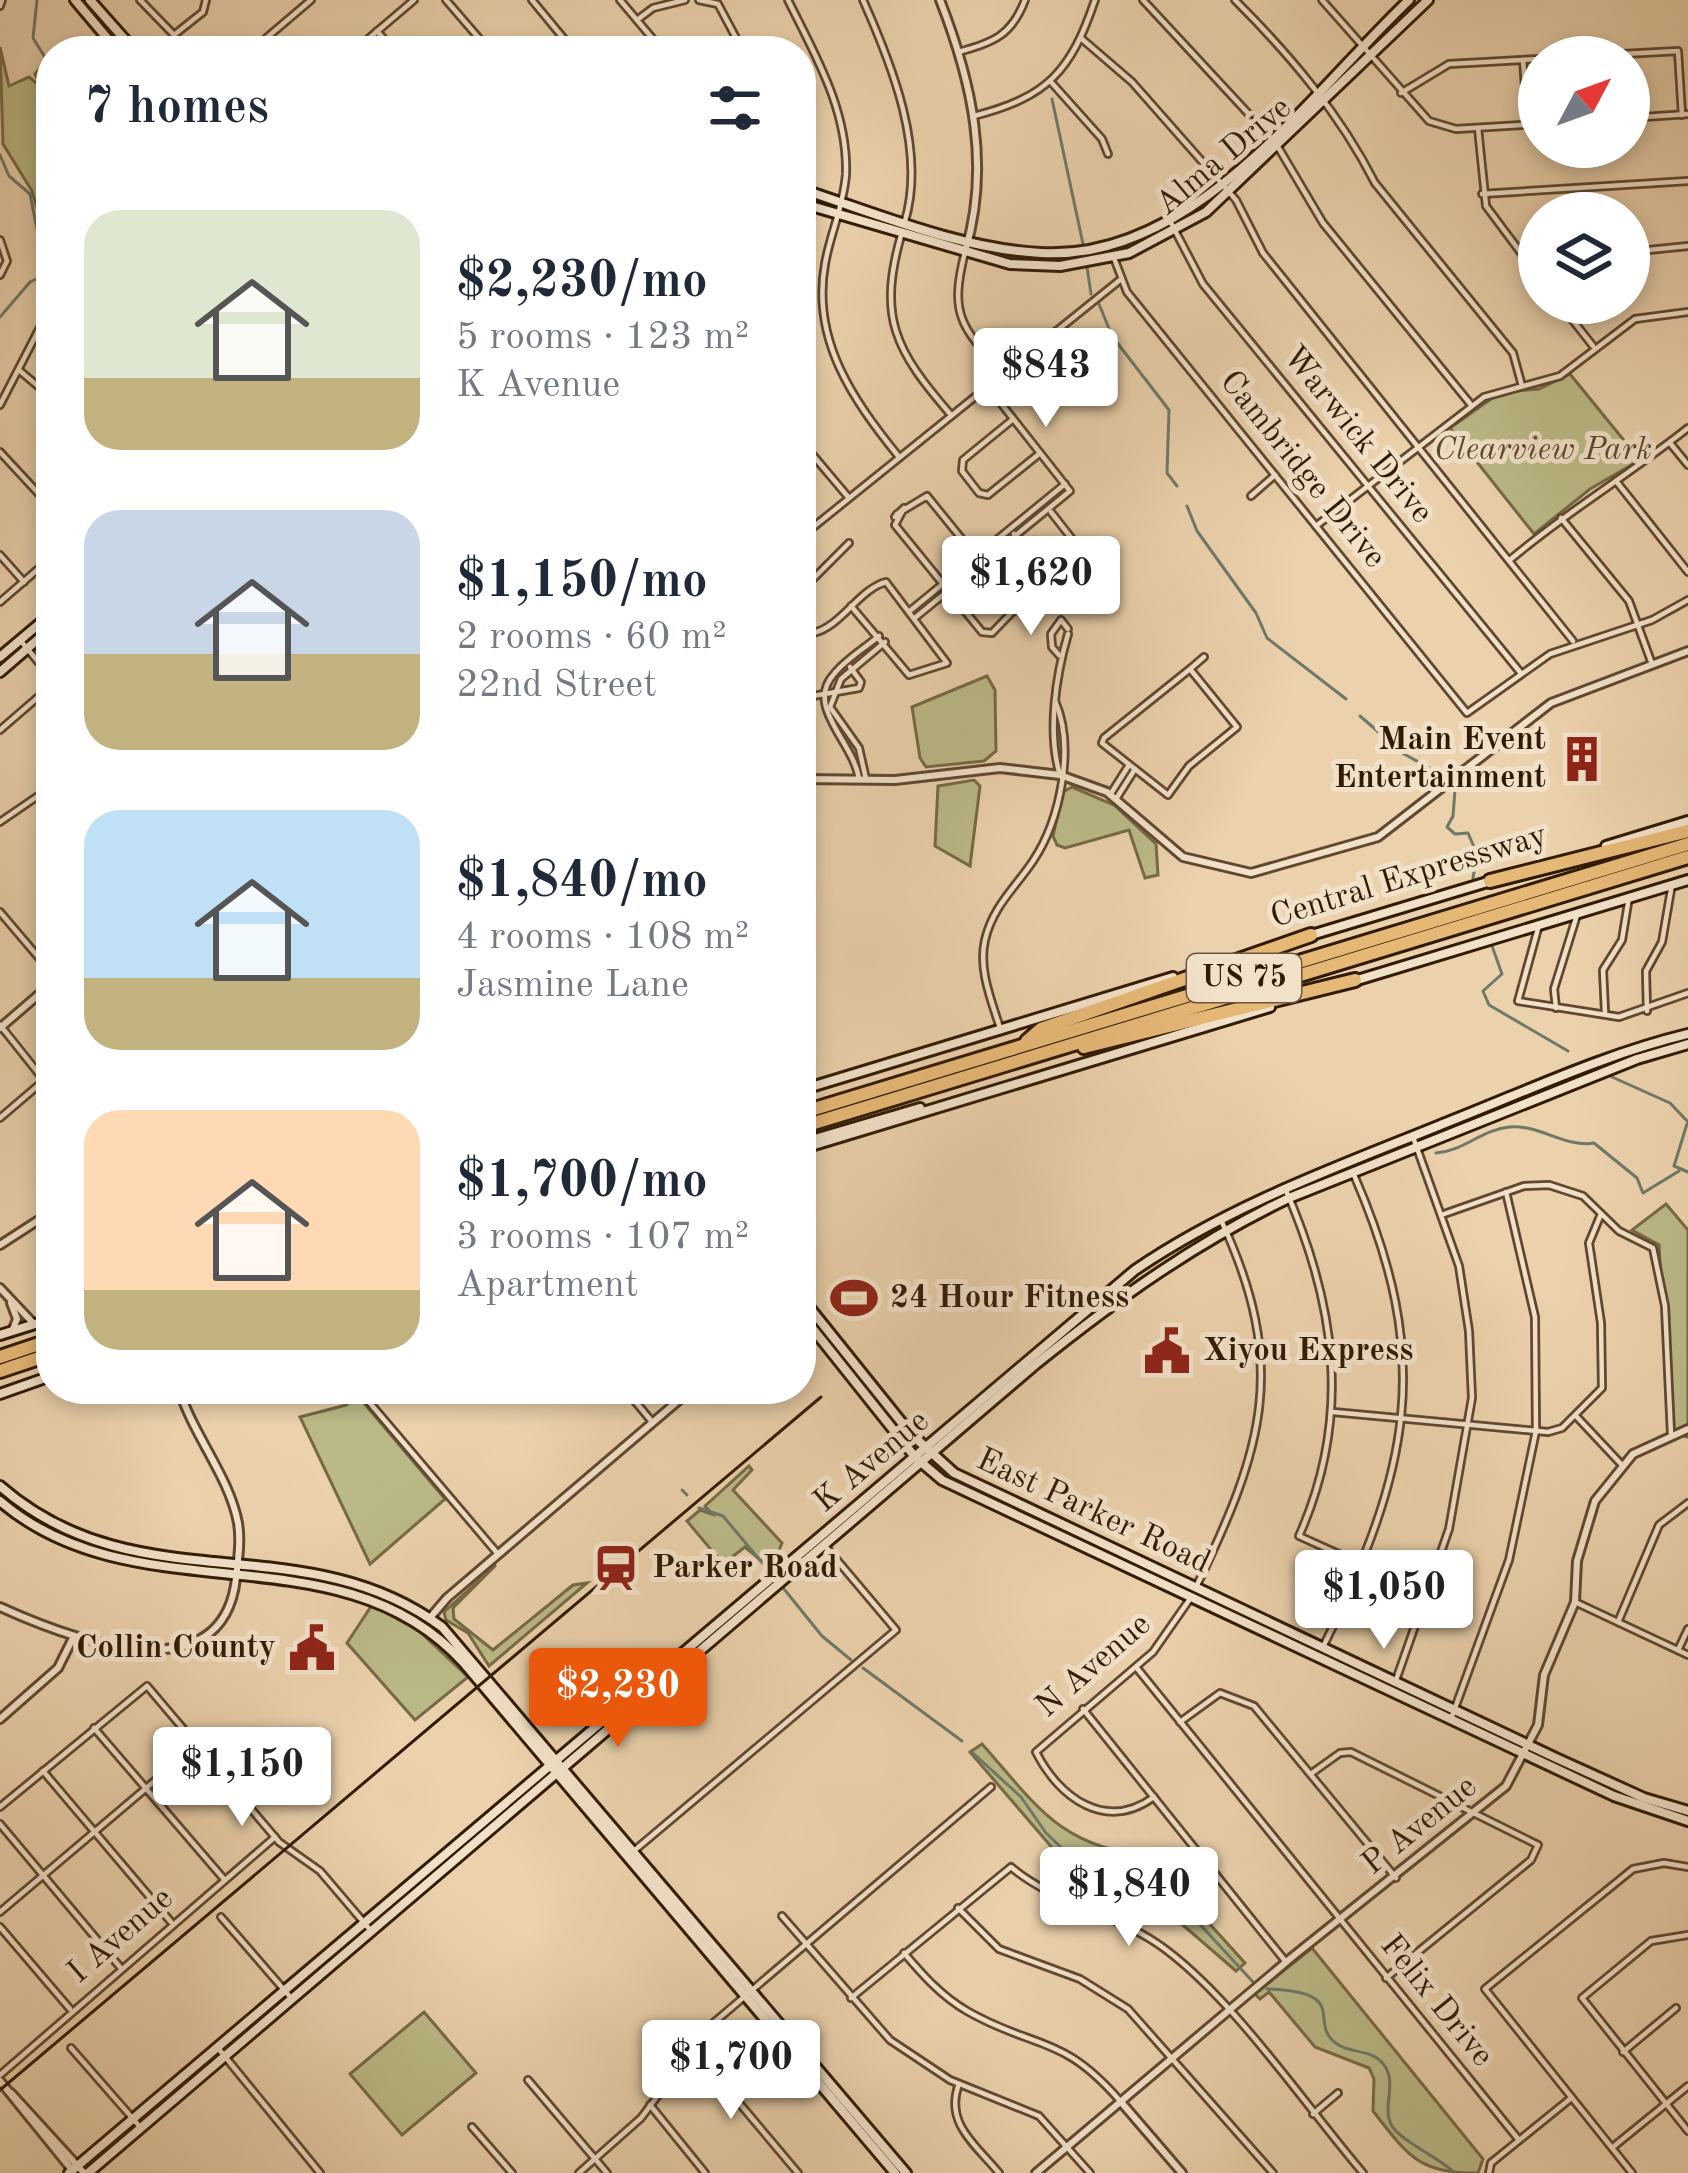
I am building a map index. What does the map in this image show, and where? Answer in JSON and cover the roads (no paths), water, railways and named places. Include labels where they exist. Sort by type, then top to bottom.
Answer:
[{"type":"highway","points":[[1490,881],[1688,831]]},
{"type":"highway","name":"Central Expressway","points":[[816,1108],[1688,844]]},
{"type":"highway","name":"Central Expressway","points":[[816,1122],[1688,857]]},
{"type":"highway","points":[[1021,1046],[1041,1030],[1311,935]]},
{"type":"highway","points":[[1059,1049],[1097,1046],[1288,993],[1355,980]]},
{"type":"highway","points":[[0,1357],[36,1345]]},
{"type":"highway","points":[[0,1371],[36,1359]]},
{"type":"main road","points":[[75,0],[105,36]]},
{"type":"main road","points":[[90,0],[122,36]]},
{"type":"main road","name":"Alma Drive","points":[[816,208],[964,252],[1037,267],[1174,234],[1229,192],[1316,90],[1410,0]]},
{"type":"main road","name":"Alma Drive","points":[[816,194],[968,240],[1042,253],[1113,252],[1171,221],[1275,143],[1428,0]]},
{"type":"main road","points":[[1,665],[36,627]]},
{"type":"main road","points":[[1,665],[36,640]]},
{"type":"main road","name":"Central Expressway","points":[[816,1088],[1688,820]]},
{"type":"main road","points":[[816,1142],[1688,880]]},
{"type":"main road","name":"K Avenue","points":[[1415,1142],[1566,1074],[1688,1034]]},
{"type":"main road","name":"K Avenue","points":[[78,2171],[133,2119],[368,1928],[766,1590],[1034,1361],[1108,1291],[1220,1217],[1688,1044]]},
{"type":"main road","points":[[1566,1074],[1571,1086]]},
{"type":"main road","name":"K Avenue","points":[[1034,1361],[1116,1300],[1287,1192]]},
{"type":"main road","points":[[1108,1291],[1116,1300]]},
{"type":"main road","name":"East Parker Road","points":[[816,1316],[927,1452],[954,1473],[1050,1530],[1191,1598],[1264,1625]]},
{"type":"main road","points":[[5,1333],[35,1324]]},
{"type":"main road","name":"East Parker Road","points":[[816,1334],[918,1460],[942,1480],[1054,1520],[1453,1714],[1644,1798],[1688,1810]]},
{"type":"main road","points":[[833,1356],[842,1349]]},
{"type":"main road","points":[[0,1394],[36,1381]]},
{"type":"main road","points":[[0,1486],[54,1526],[121,1557]]},
{"type":"main road","points":[[0,1501],[50,1536],[121,1557],[319,1577],[378,1588],[463,1646],[557,1767],[906,2173]]},
{"type":"main road","points":[[1050,1530],[1054,1520]]},
{"type":"main road","points":[[50,1536],[54,1526]]},
{"type":"main road","points":[[1111,1559],[1116,1549]]},
{"type":"main road","name":"East Parker Road","points":[[1453,1714],[1525,1756],[1614,1796],[1688,1822]]},
{"type":"main road","name":"K Avenue","points":[[78,2171],[141,2128],[293,2000],[368,1928]]},
{"type":"main road","points":[[748,1992],[895,2173]]},
{"type":"street","points":[[140,0],[174,35],[206,9],[206,0]]},
{"type":"street","points":[[268,36],[309,0]]},
{"type":"street","points":[[371,36],[415,0]]},
{"type":"street","points":[[446,0],[477,36]]},
{"type":"street","points":[[532,0],[562,36]]},
{"type":"street","points":[[620,0],[650,36]]},
{"type":"street","points":[[637,20],[653,8],[685,0]]},
{"type":"street","points":[[699,0],[718,4],[735,36]]},
{"type":"street","points":[[788,0],[808,36]]},
{"type":"street","points":[[863,0],[883,45],[908,140],[912,195],[889,281],[893,328],[914,372],[951,416]]},
{"type":"street","points":[[940,0],[974,116],[979,164],[956,298],[960,320],[1003,373]]},
{"type":"street","points":[[958,52],[1000,39],[1015,24],[1025,0]]},
{"type":"street","points":[[974,116],[1022,102],[1051,82],[1082,39],[1095,0]]},
{"type":"street","points":[[1143,0],[1275,143],[1323,223],[1472,406]]},
{"type":"street","points":[[1235,0],[1324,100],[1362,151],[1376,182],[1513,353],[1522,386]]},
{"type":"street","points":[[1322,0],[1429,121],[1478,128],[1518,126]]},
{"type":"street","points":[[1410,0],[1419,10]]},
{"type":"street","points":[[377,31],[381,36]]},
{"type":"street","points":[[1082,39],[1132,82],[1221,182],[1249,218],[1263,253],[1574,642]]},
{"type":"street","points":[[816,51],[841,129],[846,175],[823,281],[830,343],[853,397],[899,457]]},
{"type":"street","points":[[1650,53],[1678,51],[1685,115],[1650,117]]},
{"type":"street","points":[[1401,93],[1448,64],[1518,60]]},
{"type":"street","points":[[1051,82],[1102,139],[1108,154]]},
{"type":"street","points":[[1478,128],[1482,194],[1493,218],[1518,250]]},
{"type":"street","points":[[1482,194],[1688,181]]},
{"type":"street","name":"Warwick Drive","points":[[1171,221],[1203,284],[1520,672]]},
{"type":"street","points":[[0,240],[7,261],[0,275]]},
{"type":"street","points":[[1650,250],[1688,246]]},
{"type":"street","name":"Cambridge Drive","points":[[1113,252],[1121,279],[1470,711],[1520,672]]},
{"type":"street","points":[[916,617],[1070,491],[996,398],[993,382],[1121,279]]},
{"type":"street","points":[[1316,526],[1492,392],[1560,376],[1635,319],[1688,312]]},
{"type":"street","points":[[1575,324],[1594,348]]},
{"type":"street","points":[[0,405],[36,337]]},
{"type":"street","points":[[20,371],[36,384]]},
{"type":"street","points":[[816,524],[976,395]]},
{"type":"street","points":[[1012,420],[961,463],[980,493],[988,495],[1039,454]]},
{"type":"street","points":[[1511,559],[1560,517],[1688,428]]},
{"type":"street","points":[[1670,442],[1688,466]]},
{"type":"street","points":[[0,452],[36,491]]},
{"type":"street","points":[[816,459],[849,498]]},
{"type":"street","points":[[1250,496],[1275,475]]},
{"type":"street","points":[[1616,481],[1688,572]]},
{"type":"street","points":[[910,610],[1065,484]]},
{"type":"street","points":[[1054,494],[1059,500]]},
{"type":"street","points":[[924,495],[977,556],[1017,607],[988,634],[895,525],[904,508],[924,495]]},
{"type":"street","points":[[1010,530],[1054,581],[1082,558],[1043,502]]},
{"type":"street","points":[[1025,517],[1031,524]]},
{"type":"street","points":[[1560,517],[1640,623],[1652,664]]},
{"type":"street","points":[[816,576],[849,543]]},
{"type":"street","points":[[990,546],[995,553]]},
{"type":"street","points":[[0,555],[24,582]]},
{"type":"street","points":[[0,602],[36,571]]},
{"type":"street","points":[[816,633],[883,581],[947,657],[943,667],[912,677],[851,606]]},
{"type":"street","points":[[1520,672],[1574,642],[1640,623],[1688,600]]},
{"type":"street","points":[[1001,1031],[986,982],[985,942],[997,907],[1046,834],[1060,775],[1062,743],[1055,700],[1059,655],[1068,631],[1061,620],[1052,634],[1052,647],[1059,655]]},
{"type":"street","points":[[868,651],[879,636]]},
{"type":"street","points":[[20,640],[36,659]]},
{"type":"street","points":[[830,678],[885,642]]},
{"type":"street","points":[[816,779],[1000,768],[1060,775],[1113,797],[1183,857],[1231,871],[1269,870],[1396,828],[1551,703],[1688,651]]},
{"type":"street","points":[[1190,668],[1237,727],[1189,766],[1168,795],[1104,748],[1104,738],[1190,668],[1204,657]]},
{"type":"street","points":[[828,696],[849,666]]},
{"type":"street","points":[[816,697],[861,686],[849,666]]},
{"type":"street","points":[[830,678],[838,683]]},
{"type":"street","points":[[830,678],[830,707],[843,732],[859,748],[862,780]]},
{"type":"street","points":[[0,730],[36,699]]},
{"type":"street","points":[[1113,797],[1132,767]]},
{"type":"street","points":[[0,822],[36,798]]},
{"type":"street","points":[[1647,1011],[1646,971],[1662,942],[1672,884]]},
{"type":"street","points":[[1605,1014],[1603,970],[1622,940],[1629,898]]},
{"type":"street","points":[[0,912],[36,954]]},
{"type":"street","points":[[1556,1008],[1554,988],[1577,913]]},
{"type":"street","points":[[1539,925],[1518,1001],[1605,1014],[1647,1011],[1688,993]]},
{"type":"street","points":[[36,997],[0,1026],[36,1071]]},
{"type":"street","points":[[0,1118],[36,1088]]},
{"type":"street","points":[[1393,1686],[1449,1529],[1469,1425],[1469,1331],[1444,1214],[1415,1142]]},
{"type":"street","points":[[1321,1652],[1387,1505],[1403,1419],[1403,1352],[1393,1281],[1351,1167]]},
{"type":"street","points":[[1444,1214],[1534,1184],[1563,1187],[1657,1254],[1671,1434]]},
{"type":"street","points":[[1287,1192],[1331,1329],[1333,1412],[1319,1486],[1299,1536],[1363,1565]]},
{"type":"street","points":[[1453,1714],[1509,1561],[1536,1431],[1535,1317],[1506,1192]]},
{"type":"street","points":[[1333,1412],[1556,1431],[1602,1388],[1598,1294],[1589,1243],[1601,1214]]},
{"type":"street","name":"N Avenue","points":[[1154,1797],[1123,1812],[1090,1809],[1070,1797],[1036,1755],[1043,1742],[1165,1640],[1191,1598],[1238,1498],[1261,1414],[1256,1319],[1220,1217]]},
{"type":"street","points":[[0,1245],[36,1222]]},
{"type":"street","points":[[0,1288],[35,1324]]},
{"type":"street","points":[[5,1333],[17,1324],[10,1300]]},
{"type":"street","points":[[0,1607],[74,1636],[152,1649],[193,1646],[226,1616],[237,1570],[237,1518],[186,1404]]},
{"type":"street","points":[[371,1404],[499,1554]]},
{"type":"street","points":[[637,1404],[653,1423]]},
{"type":"street","points":[[427,1622],[675,1404]]},
{"type":"street","points":[[1576,1415],[1621,1464]]},
{"type":"street","name":"P Avenue","points":[[1036,2173],[1286,1962],[1506,1786],[1530,1745],[1544,1676],[1575,1602],[1588,1519],[1621,1464],[1671,1434],[1688,1430]]},
{"type":"street","points":[[1618,1622],[1658,1525],[1688,1503]]},
{"type":"street","points":[[629,1852],[896,1630],[822,1542]]},
{"type":"street","points":[[1575,1602],[1688,1655]]},
{"type":"street","points":[[1678,1650],[1688,1629]]},
{"type":"street","points":[[0,1719],[58,1667],[74,1636]]},
{"type":"street","name":"Felix Drive","points":[[1136,1667],[1519,2140]]},
{"type":"street","points":[[0,1807],[147,1686],[275,1837],[320,1871],[368,1928]]},
{"type":"street","points":[[1180,1722],[1220,1693],[1261,1712],[1396,1878]]},
{"type":"street","points":[[1083,1709],[1286,1962]]},
{"type":"street","points":[[94,1728],[224,1879]]},
{"type":"street","points":[[0,1912],[197,1744]]},
{"type":"street","points":[[1312,1773],[1340,1753],[1351,1752],[1535,1840],[1537,1855],[1386,1978]]},
{"type":"street","points":[[43,1771],[172,1924]]},
{"type":"street","points":[[579,2173],[650,2105],[692,2047],[748,1992],[991,1787]]},
{"type":"street","points":[[0,1824],[121,1967]]},
{"type":"street","name":"I Avenue","points":[[0,2078],[121,1967],[275,1837]]},
{"type":"street","points":[[1632,2173],[1486,1989],[1622,1876],[1649,1864],[1688,1867]]},
{"type":"street","points":[[851,1998],[1011,1867],[1037,1890],[1136,1930],[1184,1965],[1363,2173]]},
{"type":"street","points":[[958,1908],[999,1949],[1111,1996],[1174,2057],[1274,2173]]},
{"type":"street","points":[[782,1916],[890,2040],[958,2084],[1033,2112],[1090,2173]]},
{"type":"street","points":[[221,1917],[293,2000]]},
{"type":"street","points":[[0,1927],[72,2010]]},
{"type":"street","points":[[1688,1935],[1669,1935],[1645,1945],[1582,1998],[1688,2131]]},
{"type":"street","points":[[904,1953],[950,2000],[986,2020],[1059,2046],[1121,2102],[1182,2173]]},
{"type":"street","points":[[1623,2052],[1676,2008]]},
{"type":"street","points":[[692,2047],[798,2173]]},
{"type":"street","points":[[71,2048],[141,2128]]},
{"type":"street","points":[[218,2048],[320,2173]]},
{"type":"street","points":[[0,2078],[78,2171]]},
{"type":"street","points":[[528,2080],[608,2173]]},
{"type":"street","points":[[958,2084],[953,2107],[957,2122],[999,2173]]},
{"type":"street","points":[[1612,2148],[1688,2086]]},
{"type":"street","points":[[0,2098],[8,2091]]},
{"type":"street","points":[[1313,2114],[1338,2093]]},
{"type":"street","points":[[1489,2173],[1487,2167],[1570,2098]]},
{"type":"street","points":[[650,2105],[705,2173]]},
{"type":"street","points":[[472,2127],[512,2173]]},
{"type":"waterway","points":[[36,43],[37,0]]},
{"type":"waterway","points":[[1052,99],[1083,244]]},
{"type":"waterway","points":[[0,155],[9,176],[30,194],[36,224]]},
{"type":"waterway","points":[[1087,267],[1091,294]]},
{"type":"waterway","points":[[0,317],[36,279]]},
{"type":"waterway","points":[[1099,304],[1112,336],[1169,410],[1167,473],[1177,486]]},
{"type":"waterway","points":[[1187,506],[1197,531],[1256,613],[1267,638],[1346,699]]},
{"type":"waterway","points":[[1360,716],[1404,754],[1444,776]]},
{"type":"waterway","points":[[1455,790],[1447,827],[1455,834],[1468,833],[1477,854],[1473,878]]},
{"type":"waterway","points":[[1492,946],[1502,974],[1483,991],[1489,1005],[1568,1051]]},
{"type":"waterway","points":[[1612,1077],[1670,1103],[1688,1122]]},
{"type":"waterway","points":[[1687,1124],[1674,1166],[1688,1172]]},
{"type":"waterway","points":[[1436,1153],[1499,1129],[1520,1127],[1594,1143],[1637,1178],[1643,1193],[1679,1171]]},
{"type":"waterway","points":[[682,1490],[687,1495]]},
{"type":"waterway","points":[[699,1508],[723,1516],[769,1571]]},
{"type":"waterway","points":[[784,1589],[822,1636],[851,1660]]},
{"type":"waterway","points":[[863,1668],[962,1741]]},
{"type":"waterway","points":[[973,1753],[1021,1797],[1046,1833],[1072,1858],[1130,1878],[1194,1918],[1253,1982]]},
{"type":"waterway","points":[[1267,1989],[1310,1996],[1319,2002],[1325,2027],[1337,2044],[1381,2062],[1389,2076],[1390,2123],[1455,2173]]},
{"type":"tram line","points":[[816,1401],[821,1397]]},
{"type":"tram line","points":[[0,2090],[813,1404]]},
{"type":"place","name":"Main Event Entertainment","points":[[1582,759]]},
{"type":"place","name":"24 Hour Fitness","points":[[854,1298]]},
{"type":"place","name":"Xiyou Express","points":[[1167,1351]]},
{"type":"place","name":"Parker Road","points":[[616,1568]]},
{"type":"place","name":"Collin County","points":[[312,1648]]},
{"type":"park label","name":"Clearview Park","points":[[1543,450]]}]
